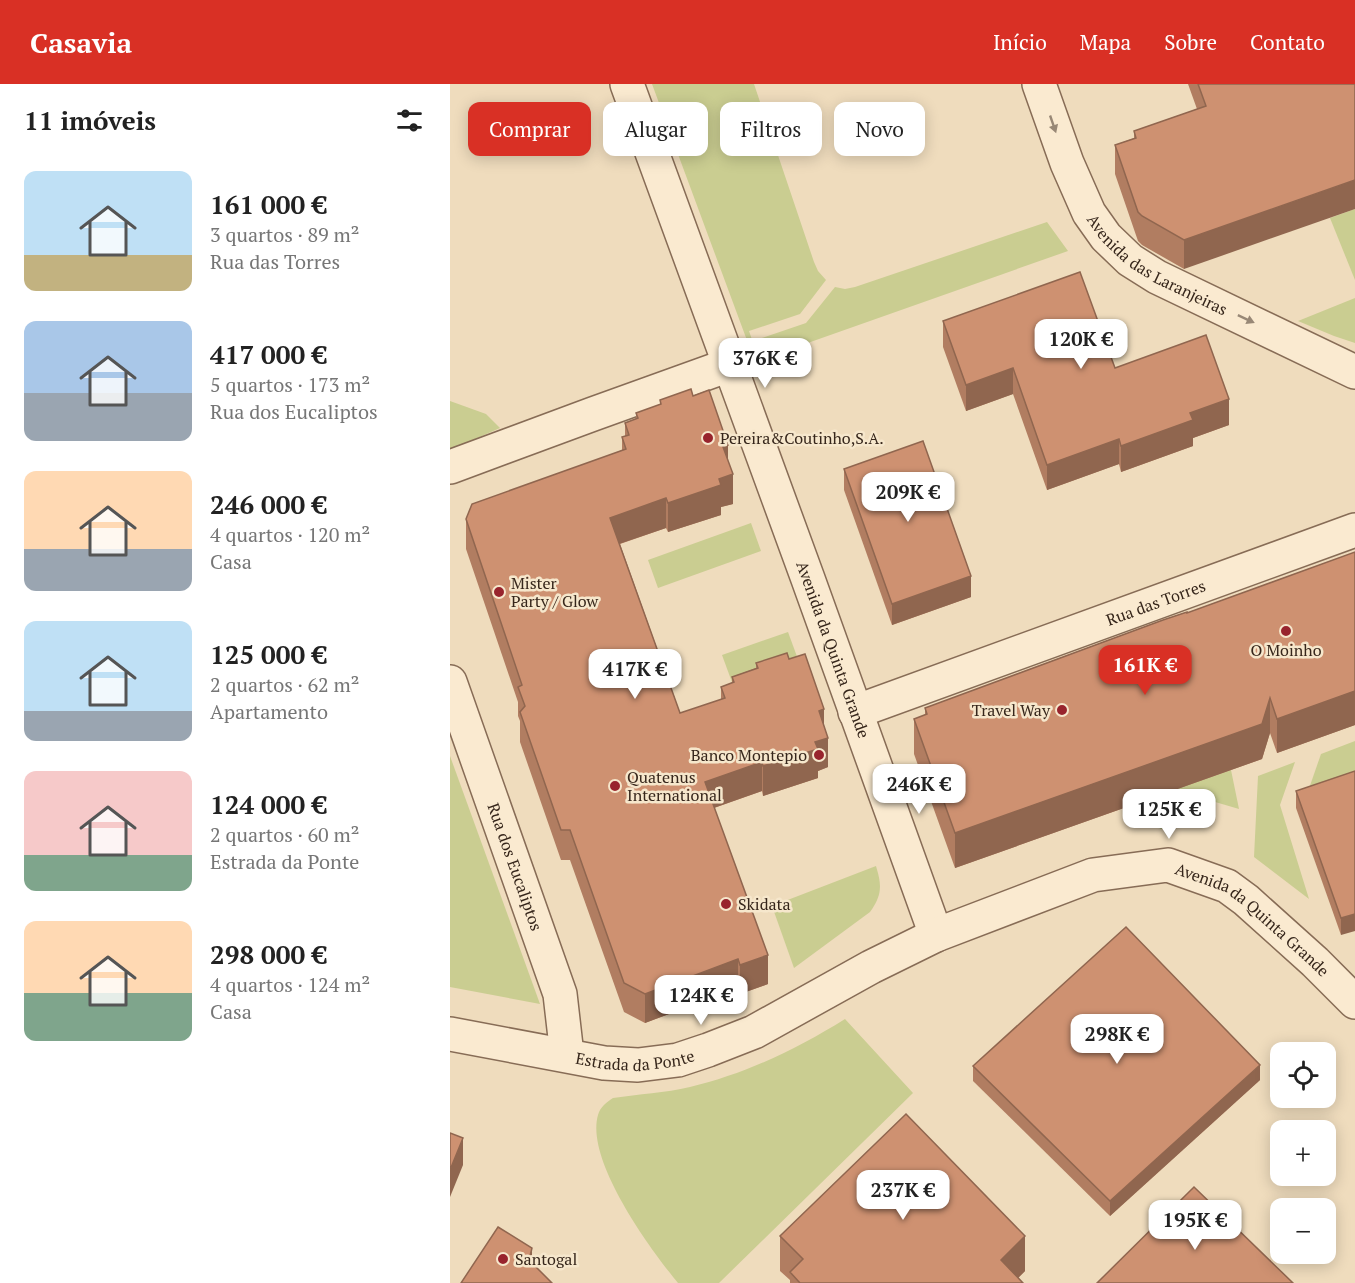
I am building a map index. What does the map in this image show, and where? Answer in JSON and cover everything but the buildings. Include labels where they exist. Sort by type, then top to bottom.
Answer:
[{"type":"street","name":"Avenida da Quinta Grande","points":[[627,84],[936,935],[1093,875],[1168,865],[1227,886],[1246,900],[1315,962],[1355,1002]]},
{"type":"street","name":"Avenida das Laranjeiras","points":[[1039,84],[1067,163],[1089,213],[1106,237],[1130,260],[1156,277],[1355,372]]},
{"type":"street","points":[[450,467],[729,365]]},
{"type":"street","name":"Rua das Torres","points":[[855,712],[1355,530]]},
{"type":"street","name":"Rua dos Eucaliptos","points":[[450,682],[560,994],[567,1055]]},
{"type":"street","name":"Estrada da Ponte","points":[[450,1034],[604,1063],[638,1065],[678,1059],[754,1032],[871,967],[936,935]]},
{"type":"green space","points":[[652,84],[754,84],[760,102],[720,102],[720,156],[778,156],[814,262],[826,280],[800,314],[749,331],[759,360],[755,362],[679,156],[708,156],[708,102],[659,102]]},
{"type":"green space","points":[[1355,209],[1355,280],[1330,218]]},
{"type":"green space","points":[[1047,222],[1068,251],[768,357],[762,338],[806,323],[835,287],[845,289],[855,287]]},
{"type":"green space","points":[[1355,298],[1355,343],[1298,321]]},
{"type":"green space","points":[[450,401],[486,414],[500,428],[450,450]]},
{"type":"green space","points":[[751,523],[761,551],[658,588],[648,560]]},
{"type":"green space","points":[[788,632],[799,662],[733,685],[722,655]]},
{"type":"green space","points":[[1355,741],[1355,783],[1305,800],[1321,754]]},
{"type":"green space","points":[[450,756],[540,1004],[450,987]]},
{"type":"green space","points":[[1295,762],[1280,805],[1309,899],[1254,857],[1258,776]]},
{"type":"green space","points":[[1231,770],[1239,809],[1205,799],[1196,825],[1160,829],[1150,798]]},
{"type":"green space","points":[[876,866],[880,890],[870,912],[794,968],[772,906]]},
{"type":"green space","points":[[845,1019],[913,1093],[719,1283],[678,1283],[637,1227],[610,1179],[601,1155],[597,1134],[600,1110],[613,1098],[681,1089],[751,1068]]},
{"type":"place","name":"Pereira&Coutinho,S.A.","points":[[708,438]]},
{"type":"place","name":"Mister Party / Glow","points":[[499,592]]},
{"type":"place","name":"O Moinho","points":[[1286,631]]},
{"type":"place","name":"Travel Way","points":[[1062,710]]},
{"type":"place","name":"Banco Montepio","points":[[819,755]]},
{"type":"place","name":"Quatenus International","points":[[615,786]]},
{"type":"place","name":"Skidata","points":[[726,904]]},
{"type":"place","name":"Santogal","points":[[503,1259]]}]
